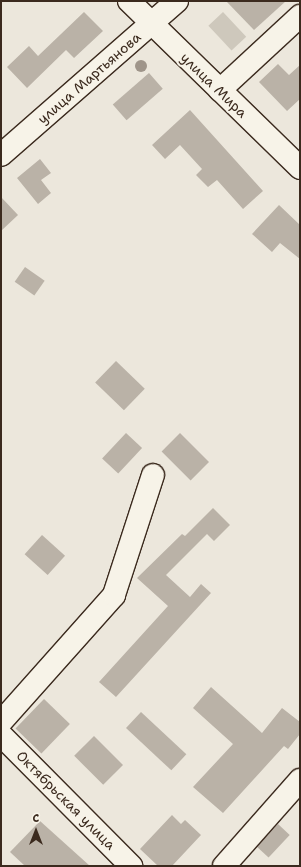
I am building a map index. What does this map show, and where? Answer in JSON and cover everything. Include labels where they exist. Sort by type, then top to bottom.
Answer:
[{"type":"street","name":"улица Мира","points":[[129,1],[300,168]]},
{"type":"street","name":"улица Мартьянова","points":[[1,155],[177,1]]},
{"type":"street","points":[[220,90],[300,16]]},
{"type":"street","points":[[1,722],[114,595],[153,475]]},
{"type":"street","name":"Октябрьская улица","points":[[1,735],[131,866]]},
{"type":"street","points":[[224,866],[300,780]]},
{"type":"shaded area","points":[[223,12],[246,37],[232,51],[208,26]]},
{"type":"building","points":[[226,1],[286,1],[254,30]]},
{"type":"building","points":[[84,12],[103,31],[74,58],[66,50],[27,88],[7,67],[29,46],[38,56]]},
{"type":"building","points":[[278,64],[289,75],[300,65],[300,99],[287,111],[259,82]]},
{"type":"building","points":[[149,73],[163,89],[127,120],[113,104]]},
{"type":"building","points":[[190,110],[263,191],[243,209],[217,180],[208,187],[196,175],[202,169],[180,145],[165,159],[152,145]]},
{"type":"building","points":[[40,159],[51,173],[41,180],[51,193],[38,204],[17,178]]},
{"type":"building","points":[[1,197],[18,215],[1,231]]},
{"type":"building","points":[[279,205],[300,225],[300,259],[280,243],[272,252],[252,234]]},
{"type":"building","points":[[25,267],[45,281],[34,296],[15,282]]},
{"type":"building","points":[[116,361],[145,389],[124,410],[95,383]]},
{"type":"building","points":[[126,433],[142,448],[118,474],[102,459]]},
{"type":"building","points":[[180,433],[209,462],[191,480],[162,451]]},
{"type":"building","points":[[213,508],[230,525],[214,541],[207,534],[166,575],[190,597],[201,584],[211,593],[116,697],[99,682],[168,606],[137,578],[182,534],[185,536]]},
{"type":"building","points":[[42,535],[65,556],[48,575],[25,554]]},
{"type":"building","points":[[211,687],[262,733],[282,708],[300,722],[300,734],[288,749],[284,746],[223,813],[193,787],[233,744],[193,708]]},
{"type":"building","points":[[44,699],[70,724],[41,754],[16,728]]},
{"type":"building","points":[[141,712],[186,754],[171,770],[126,728]]},
{"type":"building","points":[[94,736],[123,765],[103,785],[74,756]]},
{"type":"building","points":[[172,815],[181,824],[185,820],[201,835],[172,866],[158,866],[140,849]]},
{"type":"building","points":[[40,821],[90,866],[25,866],[10,852]]},
{"type":"building","points":[[278,824],[290,835],[269,858],[257,847]]}]
